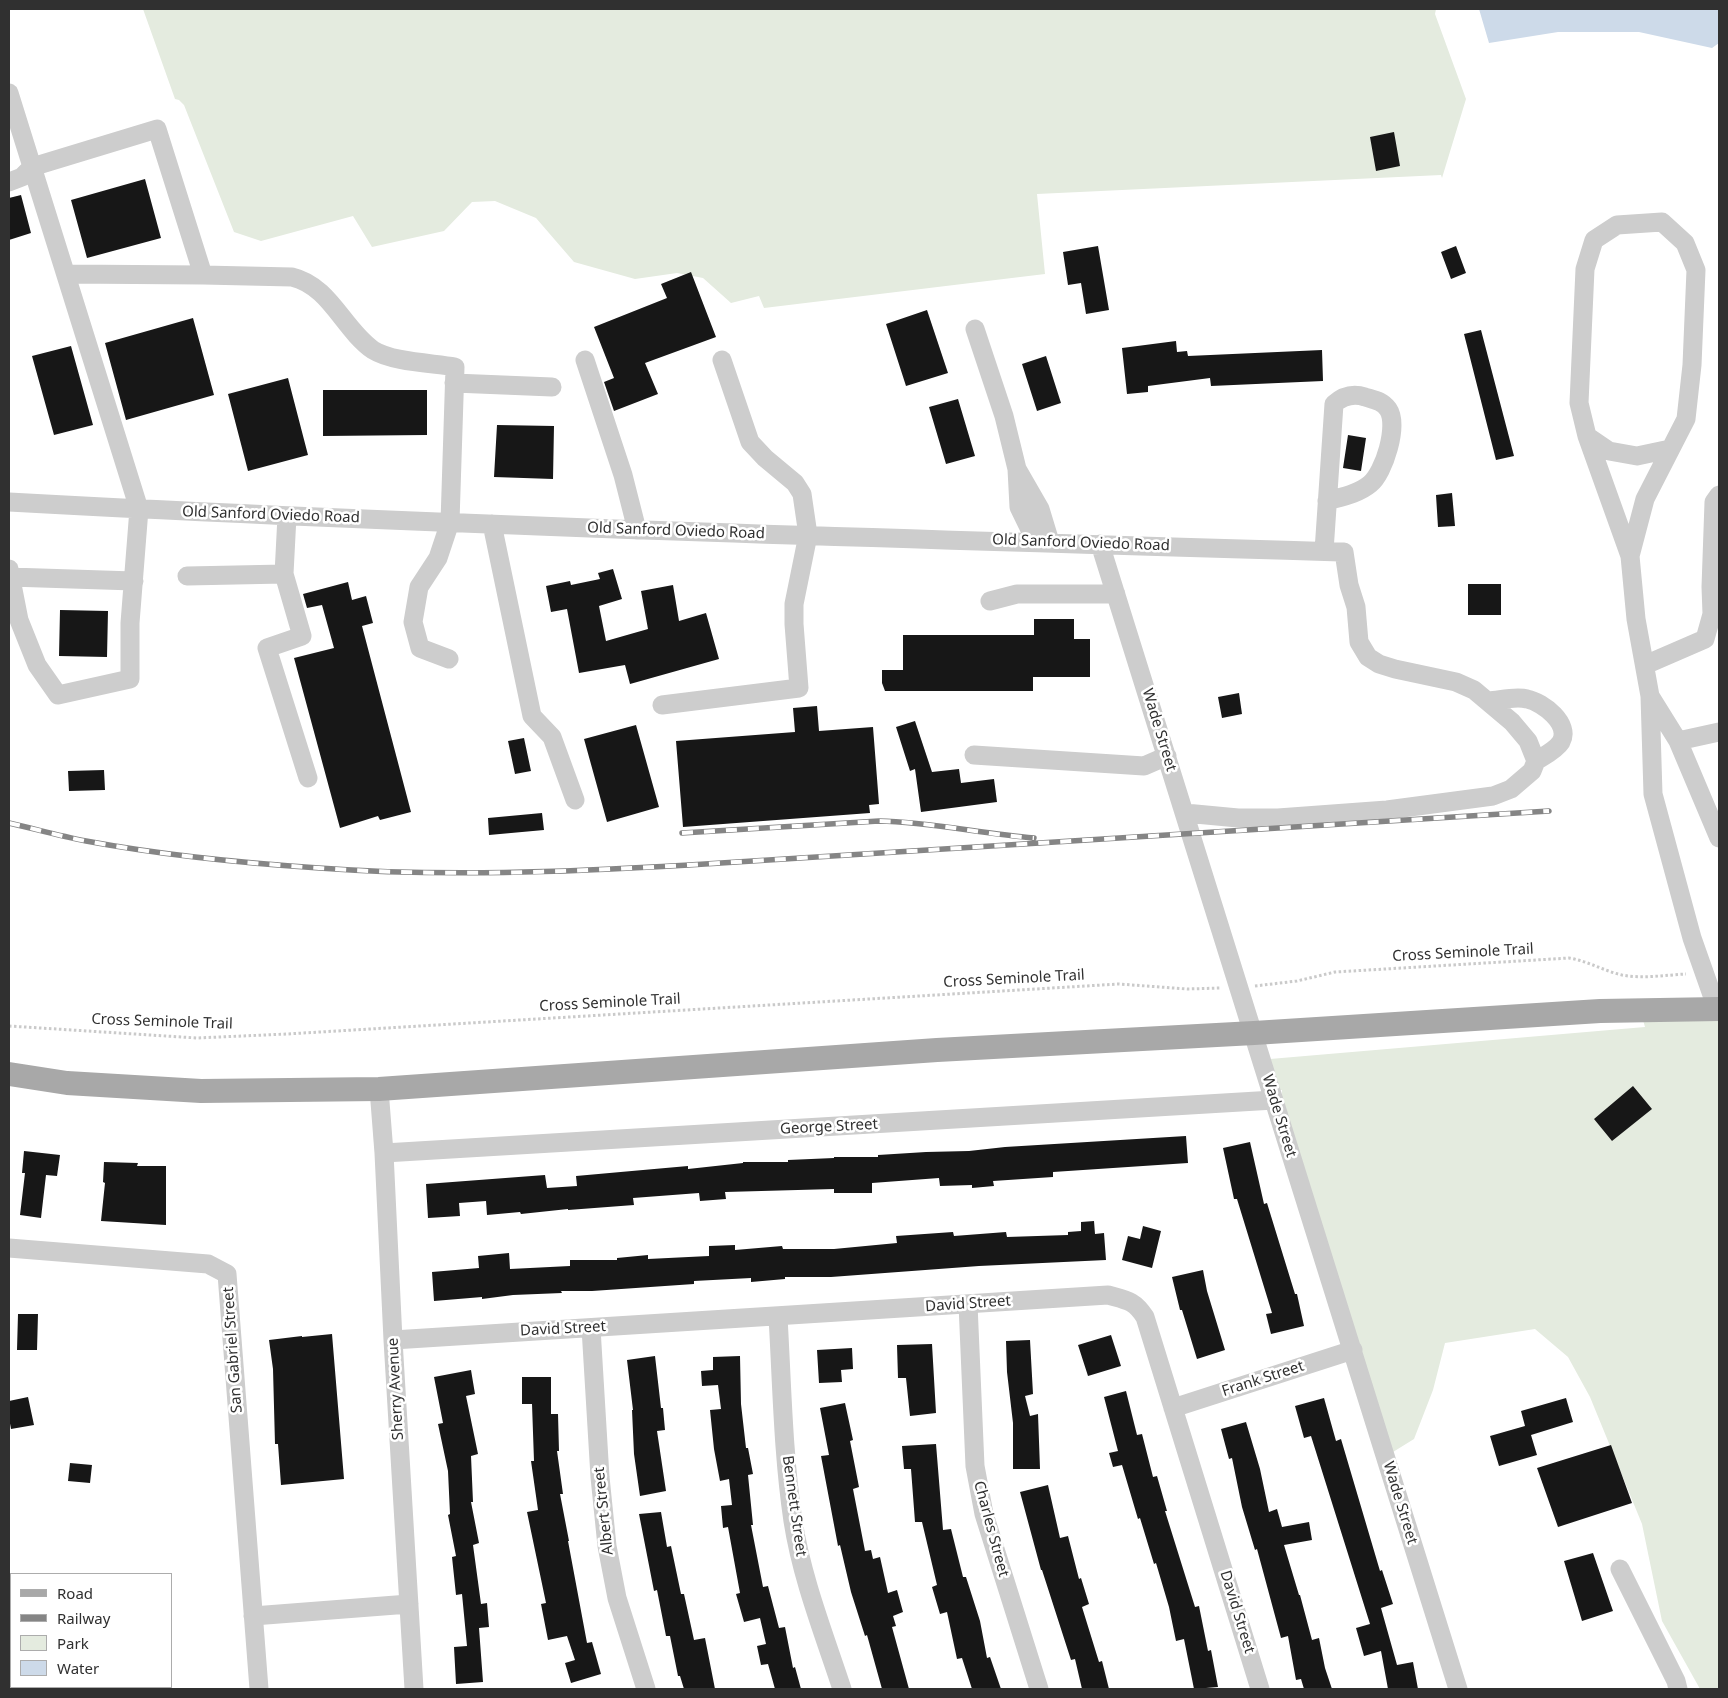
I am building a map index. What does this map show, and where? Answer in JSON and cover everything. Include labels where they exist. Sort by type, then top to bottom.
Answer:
[{"type":"main road","points":[[9,1074],[67,1083],[201,1091],[379,1089],[937,1050],[1254,1033],[1600,1011],[1718,1009]]},
{"type":"street","points":[[9,93],[13,120],[32,167],[139,509],[134,580],[130,623],[130,680],[58,695],[37,665],[20,620],[10,573],[134,580]]},
{"type":"street","points":[[9,182],[22,176],[32,167],[157,129],[202,275]]},
{"type":"street","points":[[1630,556],[1645,500],[1686,420],[1692,365],[1696,270],[1685,243],[1662,222],[1617,225],[1594,240],[1584,269],[1579,404],[1587,436],[1630,556],[1636,619],[1650,696],[1653,794],[1692,938],[1718,1009]]},
{"type":"street","points":[[66,274],[202,275],[292,277],[303,279],[316,287],[360,339],[373,350],[388,357],[455,367],[450,522],[438,558],[419,587],[413,622],[420,648],[450,659]]},
{"type":"street","points":[[975,329],[1004,416],[1017,470],[1040,509],[1043,542]]},
{"type":"street","points":[[585,360],[622,475],[637,530]]},
{"type":"street","points":[[662,705],[799,688],[794,610],[808,535],[802,494],[796,484],[765,458],[750,442],[722,360]]},
{"type":"street","points":[[454,383],[552,387]]},
{"type":"street","points":[[1324,551],[1327,502],[1334,404],[1342,397],[1360,395],[1381,401],[1390,411],[1392,424],[1388,448],[1379,474],[1369,485],[1327,502]]},
{"type":"street","points":[[1587,436],[1609,451],[1637,456],[1670,449]]},
{"type":"street","points":[[1645,665],[1705,638],[1712,614],[1714,502],[1719,495]]},
{"type":"street","name":"Old Sanford Oviedo Road","points":[[9,502],[287,516],[637,530],[1344,552],[1349,585],[1356,608],[1359,642],[1368,658],[1395,669],[1456,682],[1474,690],[1489,702]]},
{"type":"street","points":[[287,516],[284,574],[302,636],[267,648],[308,778]]},
{"type":"street","points":[[492,524],[532,716],[552,737],[575,800]]},
{"type":"street","name":"Wade Street","points":[[1100,544],[1458,1689]]},
{"type":"street","points":[[187,576],[284,574]]},
{"type":"street","points":[[990,601],[1017,594],[1116,594]]},
{"type":"street","points":[[1650,696],[1678,741],[1719,838]]},
{"type":"street","points":[[1185,813],[1238,818],[1278,818],[1387,810],[1493,796],[1511,788],[1532,771],[1536,761],[1548,754],[1560,743],[1564,732],[1562,724],[1554,715],[1528,699],[1489,702]]},
{"type":"street","points":[[1489,702],[1512,722],[1528,741],[1536,761]]},
{"type":"street","points":[[1678,741],[1719,732]]},
{"type":"street","points":[[974,755],[1144,766],[1167,756]]},
{"type":"street","name":"Sherry Avenue","points":[[379,1089],[414,1689]]},
{"type":"street","name":"George Street","points":[[384,1153],[1274,1100]]},
{"type":"street","name":"San Gabriel Street","points":[[9,1248],[208,1264],[227,1274],[259,1689]]},
{"type":"street","name":"David Street","points":[[393,1340],[1108,1295],[1126,1300],[1138,1307],[1145,1317],[1260,1689]]},
{"type":"street","name":"Charles Street","points":[[968,1304],[975,1466],[978,1487],[984,1514],[1039,1689]]},
{"type":"street","name":"Bennett Street","points":[[778,1317],[787,1473],[793,1522],[803,1568],[842,1689]]},
{"type":"street","name":"Albert Street","points":[[591,1328],[606,1546],[618,1598],[646,1689]]},
{"type":"street","name":"Frank Street","points":[[1174,1408],[1353,1350]]},
{"type":"street","points":[[1620,1570],[1676,1680],[1678,1689]]},
{"type":"street","points":[[253,1616],[409,1604]]},
{"type":"path","name":"Cross Seminole Trail","points":[[1260,985],[1356,970],[1569,958],[1581,960],[1622,975],[1666,975]]},
{"type":"path","name":"Cross Seminole Trail","points":[[9,1026],[197,1038],[1119,984],[1188,989],[1213,988]]},
{"type":"green space","points":[[143,9],[1436,9],[1435,14],[1466,99],[1442,178],[1441,175],[1037,194],[1045,274],[764,308],[759,296],[731,303],[703,278],[677,273],[635,279],[574,262],[536,218],[495,201],[472,202],[444,231],[372,247],[353,216],[261,241],[234,232],[184,105],[175,99]]},
{"type":"green space","points":[[1719,1018],[1719,1689],[1700,1689],[1662,1621],[1642,1524],[1590,1397],[1568,1357],[1535,1329],[1445,1343],[1433,1390],[1414,1439],[1393,1452],[1282,1098],[1282,1090],[1280,1090],[1270,1059],[1645,1027],[1643,1020]]},
{"type":"water","points":[[1479,9],[1719,9],[1719,43],[1712,48],[1639,32],[1558,32],[1489,43]]},
{"type":"building","points":[[1394,132],[1400,166],[1376,171],[1370,137]]},
{"type":"building","points":[[145,179],[161,238],[87,258],[71,200]]},
{"type":"building","points":[[21,195],[31,233],[9,240],[9,198]]},
{"type":"building","points":[[1098,246],[1109,310],[1086,314],[1081,283],[1068,285],[1063,252]]},
{"type":"building","points":[[1456,246],[1466,273],[1451,279],[1441,252]]},
{"type":"building","points":[[691,272],[716,337],[645,363],[658,394],[614,411],[604,382],[614,378],[594,327],[667,298],[661,284]]},
{"type":"building","points":[[927,310],[948,373],[906,386],[886,324]]},
{"type":"building","points":[[193,318],[214,395],[126,420],[105,343]]},
{"type":"building","points":[[1481,330],[1514,456],[1496,460],[1464,334]]},
{"type":"building","points":[[1176,341],[1177,352],[1187,351],[1188,356],[1322,350],[1323,381],[1211,386],[1210,378],[1148,386],[1148,392],[1127,394],[1122,348]]},
{"type":"building","points":[[71,346],[93,425],[54,435],[32,356]]},
{"type":"building","points":[[1046,356],[1061,403],[1037,411],[1022,364]]},
{"type":"building","points":[[288,378],[308,455],[248,471],[228,394]]},
{"type":"building","points":[[323,390],[427,390],[427,435],[323,436]]},
{"type":"building","points":[[958,399],[975,456],[946,464],[929,407]]},
{"type":"building","points":[[497,425],[554,426],[553,479],[494,477]]},
{"type":"building","points":[[1348,435],[1366,438],[1361,471],[1343,468]]},
{"type":"building","points":[[1452,493],[1455,526],[1438,527],[1436,495]]},
{"type":"building","points":[[613,569],[622,599],[599,606],[606,641],[648,629],[641,591],[673,585],[679,621],[706,613],[719,659],[630,684],[625,665],[579,673],[567,609],[551,612],[546,586],[570,581],[571,585],[600,579],[598,573]]},
{"type":"building","points":[[348,582],[352,600],[366,596],[373,623],[362,626],[411,812],[380,820],[378,816],[340,828],[294,658],[334,648],[322,605],[307,608],[303,594]]},
{"type":"building","points":[[1468,584],[1501,584],[1501,615],[1468,615]]},
{"type":"building","points":[[60,610],[108,611],[107,657],[59,656]]},
{"type":"building","points":[[1034,619],[1074,619],[1074,639],[1090,639],[1090,677],[1033,677],[1033,691],[885,691],[882,683],[882,670],[903,670],[903,635],[1034,635]]},
{"type":"building","points":[[1239,693],[1242,714],[1222,718],[1218,697]]},
{"type":"building","points":[[817,706],[819,731],[873,727],[879,804],[869,805],[870,813],[683,827],[676,741],[795,732],[793,708]]},
{"type":"building","points":[[915,721],[932,772],[959,769],[961,783],[994,779],[997,802],[921,812],[915,769],[910,771],[896,727]]},
{"type":"building","points":[[636,725],[659,807],[607,822],[584,739]]},
{"type":"building","points":[[524,738],[531,771],[515,774],[508,741]]},
{"type":"building","points":[[104,770],[105,790],[69,791],[68,771]]},
{"type":"building","points":[[542,813],[544,830],[489,835],[488,818]]},
{"type":"building","points":[[1633,1086],[1652,1109],[1612,1141],[1594,1119]]},
{"type":"building","points":[[1186,1136],[1188,1163],[1053,1172],[1053,1177],[993,1181],[994,1186],[972,1188],[972,1185],[940,1186],[939,1178],[872,1183],[872,1193],[834,1193],[834,1189],[725,1192],[726,1199],[700,1201],[699,1193],[633,1198],[634,1205],[521,1214],[520,1212],[487,1215],[486,1201],[459,1203],[460,1216],[428,1218],[426,1184],[545,1175],[547,1188],[577,1186],[576,1176],[688,1166],[688,1169],[743,1162],[788,1162],[788,1160],[834,1157],[878,1157],[878,1155],[969,1151],[1005,1147]]},
{"type":"building","points":[[1250,1142],[1264,1204],[1267,1203],[1295,1294],[1297,1294],[1304,1326],[1271,1334],[1266,1314],[1272,1313],[1237,1199],[1234,1199],[1223,1148]]},
{"type":"building","points":[[24,1151],[60,1155],[57,1176],[46,1175],[41,1218],[20,1215],[25,1173],[22,1173]]},
{"type":"building","points":[[104,1162],[138,1163],[137,1166],[166,1166],[166,1225],[101,1221],[105,1183],[103,1182]]},
{"type":"building","points":[[1094,1221],[1095,1234],[1104,1233],[1106,1260],[979,1266],[831,1277],[785,1277],[785,1279],[751,1282],[751,1278],[694,1281],[694,1284],[592,1291],[561,1291],[562,1293],[434,1301],[432,1272],[479,1268],[478,1256],[509,1253],[510,1269],[570,1266],[570,1260],[617,1260],[617,1258],[648,1255],[648,1259],[709,1256],[709,1246],[735,1245],[735,1250],[782,1246],[783,1249],[834,1249],[897,1243],[896,1236],[953,1232],[954,1236],[1006,1232],[1007,1237],[1068,1235],[1068,1232],[1081,1231],[1081,1222]]},
{"type":"building","points":[[1143,1226],[1161,1231],[1152,1268],[1122,1260],[1128,1236],[1140,1239]]},
{"type":"building","points":[[1203,1270],[1207,1291],[1225,1350],[1197,1359],[1182,1310],[1180,1310],[1172,1277]]},
{"type":"building","points":[[18,1314],[38,1314],[37,1350],[17,1350]]},
{"type":"building","points":[[332,1334],[344,1479],[281,1485],[278,1444],[275,1444],[273,1369],[269,1340]]},
{"type":"building","points":[[1111,1335],[1121,1366],[1088,1376],[1078,1345]]},
{"type":"building","points":[[1030,1340],[1033,1394],[1025,1396],[1030,1416],[1038,1414],[1040,1469],[1013,1469],[1013,1423],[1007,1372],[1006,1341]]},
{"type":"building","points":[[932,1344],[936,1413],[910,1416],[906,1378],[898,1378],[897,1345]]},
{"type":"building","points":[[852,1348],[853,1369],[841,1370],[842,1382],[819,1383],[817,1350]]},
{"type":"building","points":[[655,1356],[665,1430],[657,1431],[666,1491],[640,1496],[634,1454],[633,1410],[627,1360]]},
{"type":"building","points":[[740,1356],[741,1404],[746,1448],[748,1448],[753,1474],[748,1475],[753,1525],[751,1525],[763,1587],[768,1586],[779,1628],[785,1627],[793,1668],[795,1667],[801,1689],[775,1689],[768,1664],[761,1665],[757,1646],[766,1644],[760,1618],[744,1622],[736,1594],[740,1593],[728,1527],[723,1528],[721,1506],[732,1505],[729,1479],[720,1481],[714,1449],[710,1410],[721,1409],[718,1385],[702,1386],[701,1371],[713,1370],[713,1357]]},
{"type":"building","points":[[471,1370],[475,1394],[466,1396],[478,1454],[471,1456],[473,1502],[471,1502],[479,1543],[473,1545],[481,1604],[487,1603],[489,1627],[479,1628],[483,1682],[456,1684],[454,1647],[467,1646],[462,1594],[456,1595],[452,1557],[456,1556],[448,1515],[450,1514],[448,1471],[438,1424],[443,1423],[434,1377]]},
{"type":"building","points":[[522,1377],[551,1377],[551,1414],[558,1414],[559,1451],[557,1451],[563,1494],[560,1494],[587,1643],[592,1642],[601,1674],[571,1683],[565,1663],[575,1660],[567,1636],[548,1640],[541,1604],[546,1603],[527,1512],[538,1510],[531,1461],[534,1461],[532,1404],[522,1404]]},
{"type":"building","points":[[1126,1391],[1137,1435],[1142,1434],[1153,1477],[1157,1476],[1167,1511],[1165,1511],[1195,1607],[1199,1606],[1208,1651],[1211,1650],[1218,1687],[1194,1689],[1184,1639],[1176,1641],[1169,1607],[1156,1563],[1154,1564],[1140,1518],[1138,1519],[1122,1465],[1113,1467],[1109,1453],[1118,1451],[1104,1397]]},
{"type":"building","points":[[28,1397],[34,1425],[11,1429],[9,1401]]},
{"type":"building","points":[[1324,1398],[1336,1441],[1341,1439],[1380,1571],[1382,1570],[1393,1604],[1381,1608],[1397,1665],[1413,1662],[1418,1689],[1388,1689],[1381,1651],[1364,1656],[1356,1628],[1370,1624],[1311,1436],[1304,1438],[1295,1406]]},
{"type":"building","points":[[1566,1398],[1573,1422],[1531,1435],[1537,1455],[1499,1466],[1490,1436],[1525,1426],[1521,1411]]},
{"type":"building","points":[[845,1403],[853,1440],[850,1441],[859,1487],[853,1489],[865,1551],[871,1550],[873,1559],[880,1557],[888,1593],[897,1590],[903,1612],[893,1616],[896,1626],[892,1627],[909,1689],[882,1689],[867,1635],[865,1636],[851,1592],[840,1545],[838,1546],[821,1456],[829,1455],[820,1408]]},
{"type":"building","points":[[1246,1422],[1260,1469],[1269,1512],[1277,1509],[1282,1527],[1309,1522],[1312,1540],[1284,1545],[1312,1640],[1319,1638],[1325,1668],[1332,1689],[1304,1689],[1301,1679],[1296,1680],[1288,1636],[1281,1638],[1257,1549],[1255,1550],[1242,1507],[1232,1458],[1229,1459],[1221,1429]]},
{"type":"building","points":[[936,1444],[943,1530],[951,1529],[963,1577],[966,1577],[980,1621],[987,1658],[990,1657],[1001,1689],[972,1689],[962,1658],[957,1659],[947,1612],[940,1614],[932,1587],[937,1585],[922,1522],[915,1522],[911,1469],[904,1469],[902,1446]]},
{"type":"building","points":[[1611,1445],[1632,1503],[1558,1527],[1537,1468]]},
{"type":"building","points":[[70,1463],[92,1465],[90,1483],[68,1481]]},
{"type":"building","points":[[1048,1485],[1060,1538],[1068,1536],[1079,1579],[1081,1578],[1089,1604],[1082,1607],[1099,1662],[1102,1661],[1109,1689],[1082,1689],[1075,1659],[1071,1660],[1041,1570],[1020,1492]]},
{"type":"building","points":[[661,1512],[667,1547],[671,1546],[681,1594],[684,1594],[694,1640],[705,1638],[715,1689],[684,1689],[680,1676],[678,1676],[670,1636],[666,1636],[657,1590],[654,1591],[639,1514]]},
{"type":"building","points":[[1593,1553],[1613,1611],[1582,1621],[1564,1561]]},
{"type":"railway","points":[[9,823],[115,846],[231,861],[365,871],[458,873],[597,870],[689,865],[1549,811]]},
{"type":"railway","points":[[682,833],[879,821],[1034,838]]}]
